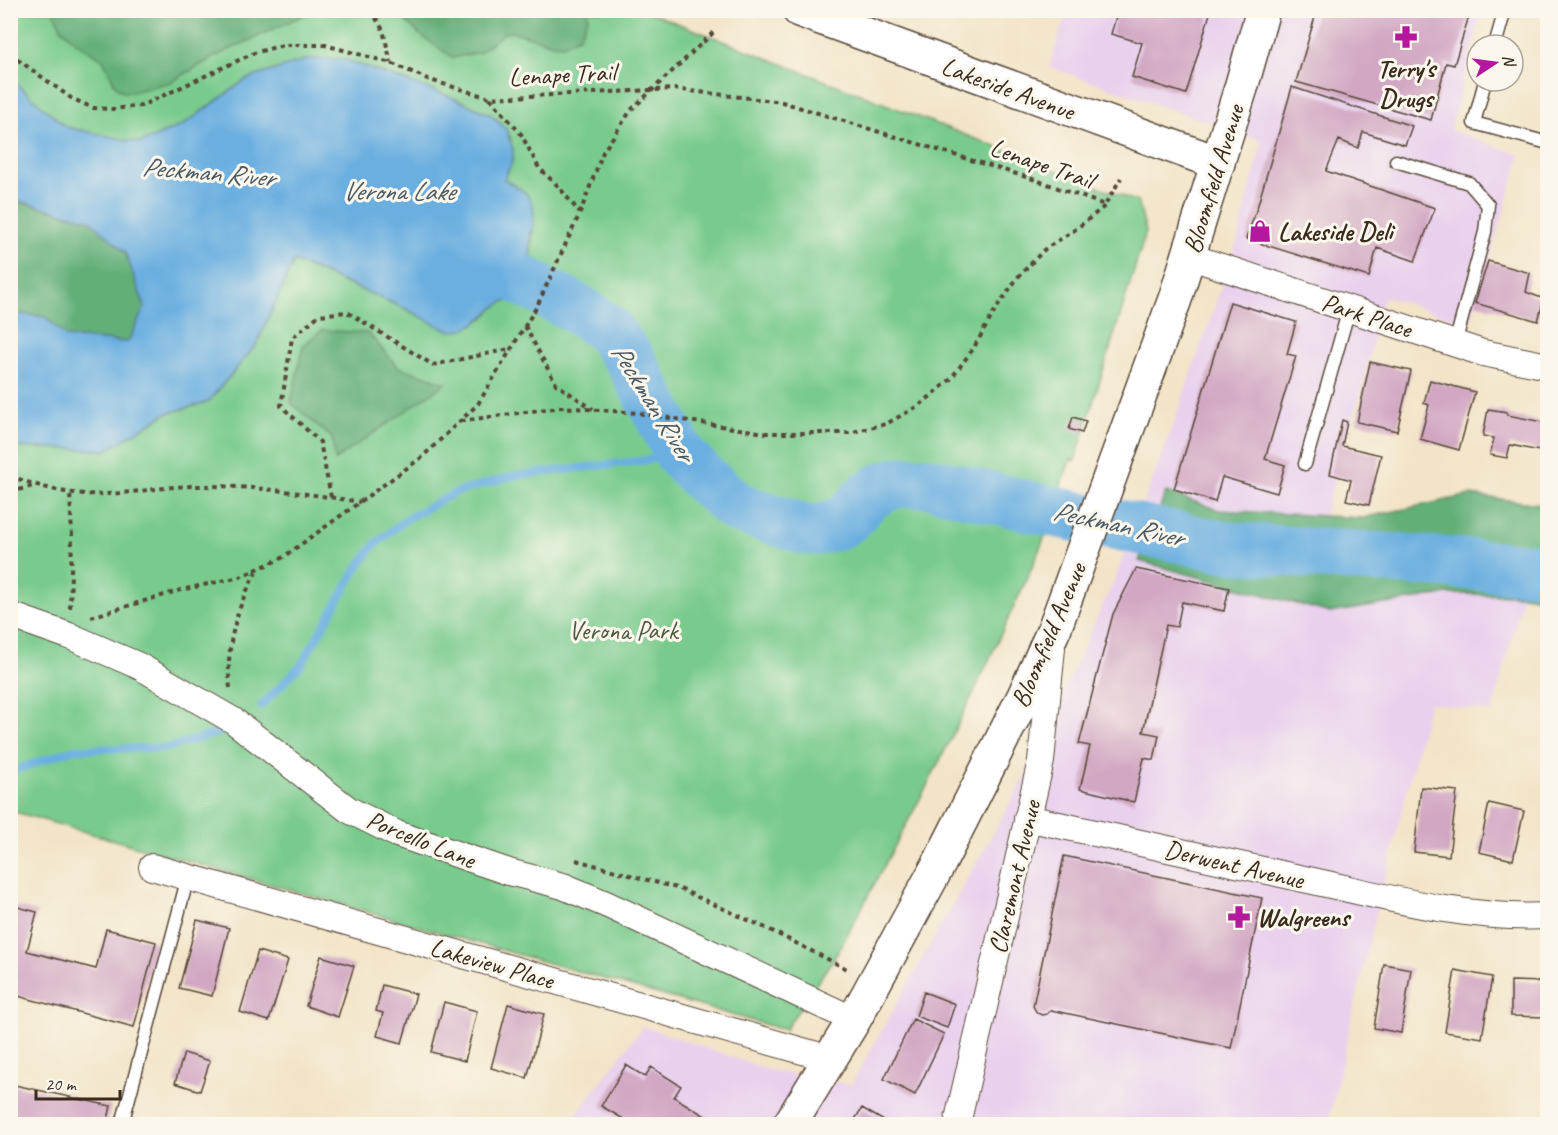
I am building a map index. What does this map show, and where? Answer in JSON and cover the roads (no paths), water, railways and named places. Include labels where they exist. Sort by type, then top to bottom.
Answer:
[{"type":"main road","name":"Lakeside Avenue","points":[[799,10],[1218,163]]},
{"type":"main road","name":"Bloomfield Avenue","points":[[790,1125],[854,1020],[945,853],[1024,696],[1054,627],[1175,299],[1263,10]]},
{"type":"street","name":"Park Place","points":[[1188,256],[1483,353],[1548,366]]},
{"type":"street","name":"Porcello Lane","points":[[10,615],[72,637],[139,666],[234,721],[349,810],[397,834],[509,872],[563,886],[608,904],[854,1020]]},
{"type":"street","name":"Claremont Avenue","points":[[957,1125],[1041,761],[1054,627]]},
{"type":"street","name":"Derwent Avenue","points":[[1027,818],[1341,888],[1477,915],[1514,918],[1548,916]]},
{"type":"street","name":"Lakeview Place","points":[[152,867],[831,1059]]},
{"type":"lane","points":[[1498,33],[1505,10]]},
{"type":"lane","points":[[1482,93],[1474,123],[1548,143]]},
{"type":"lane","points":[[1396,161],[1469,183],[1488,205],[1485,232],[1455,344]]},
{"type":"lane","points":[[1305,464],[1349,309]]},
{"type":"lane","points":[[122,1125],[188,877]]},
{"type":"water","name":"Verona Lake","points":[[308,59],[343,59],[454,98],[491,115],[506,129],[513,149],[513,160],[504,179],[524,192],[530,199],[534,215],[530,249],[540,269],[525,301],[505,302],[474,324],[453,331],[437,326],[408,310],[294,261],[256,345],[208,402],[165,414],[107,450],[11,447],[11,313],[46,317],[66,337],[128,342],[145,307],[125,252],[90,220],[11,199],[11,79],[66,127],[140,143],[183,125],[247,79]]},
{"type":"waterway","name":"Peckman River","points":[[470,253],[579,310],[607,329],[630,360],[681,456],[738,508],[804,529],[817,530],[839,524],[848,518],[868,496],[884,487],[900,482],[926,482],[1040,509],[1226,547],[1548,570]]},
{"type":"waterway","points":[[261,706],[301,665],[354,573],[374,545],[408,518],[457,492],[513,476],[681,456]]},
{"type":"waterway","points":[[10,772],[74,749],[167,748],[218,733]]},
{"type":"place","name":"Terry's Drugs","points":[[1406,37]]},
{"type":"place","name":"Lakeside Deli","points":[[1260,231]]},
{"type":"place","name":"Walgreens","points":[[1239,917]]},
{"type":"park label","name":"Verona Park","points":[[623,630]]}]
